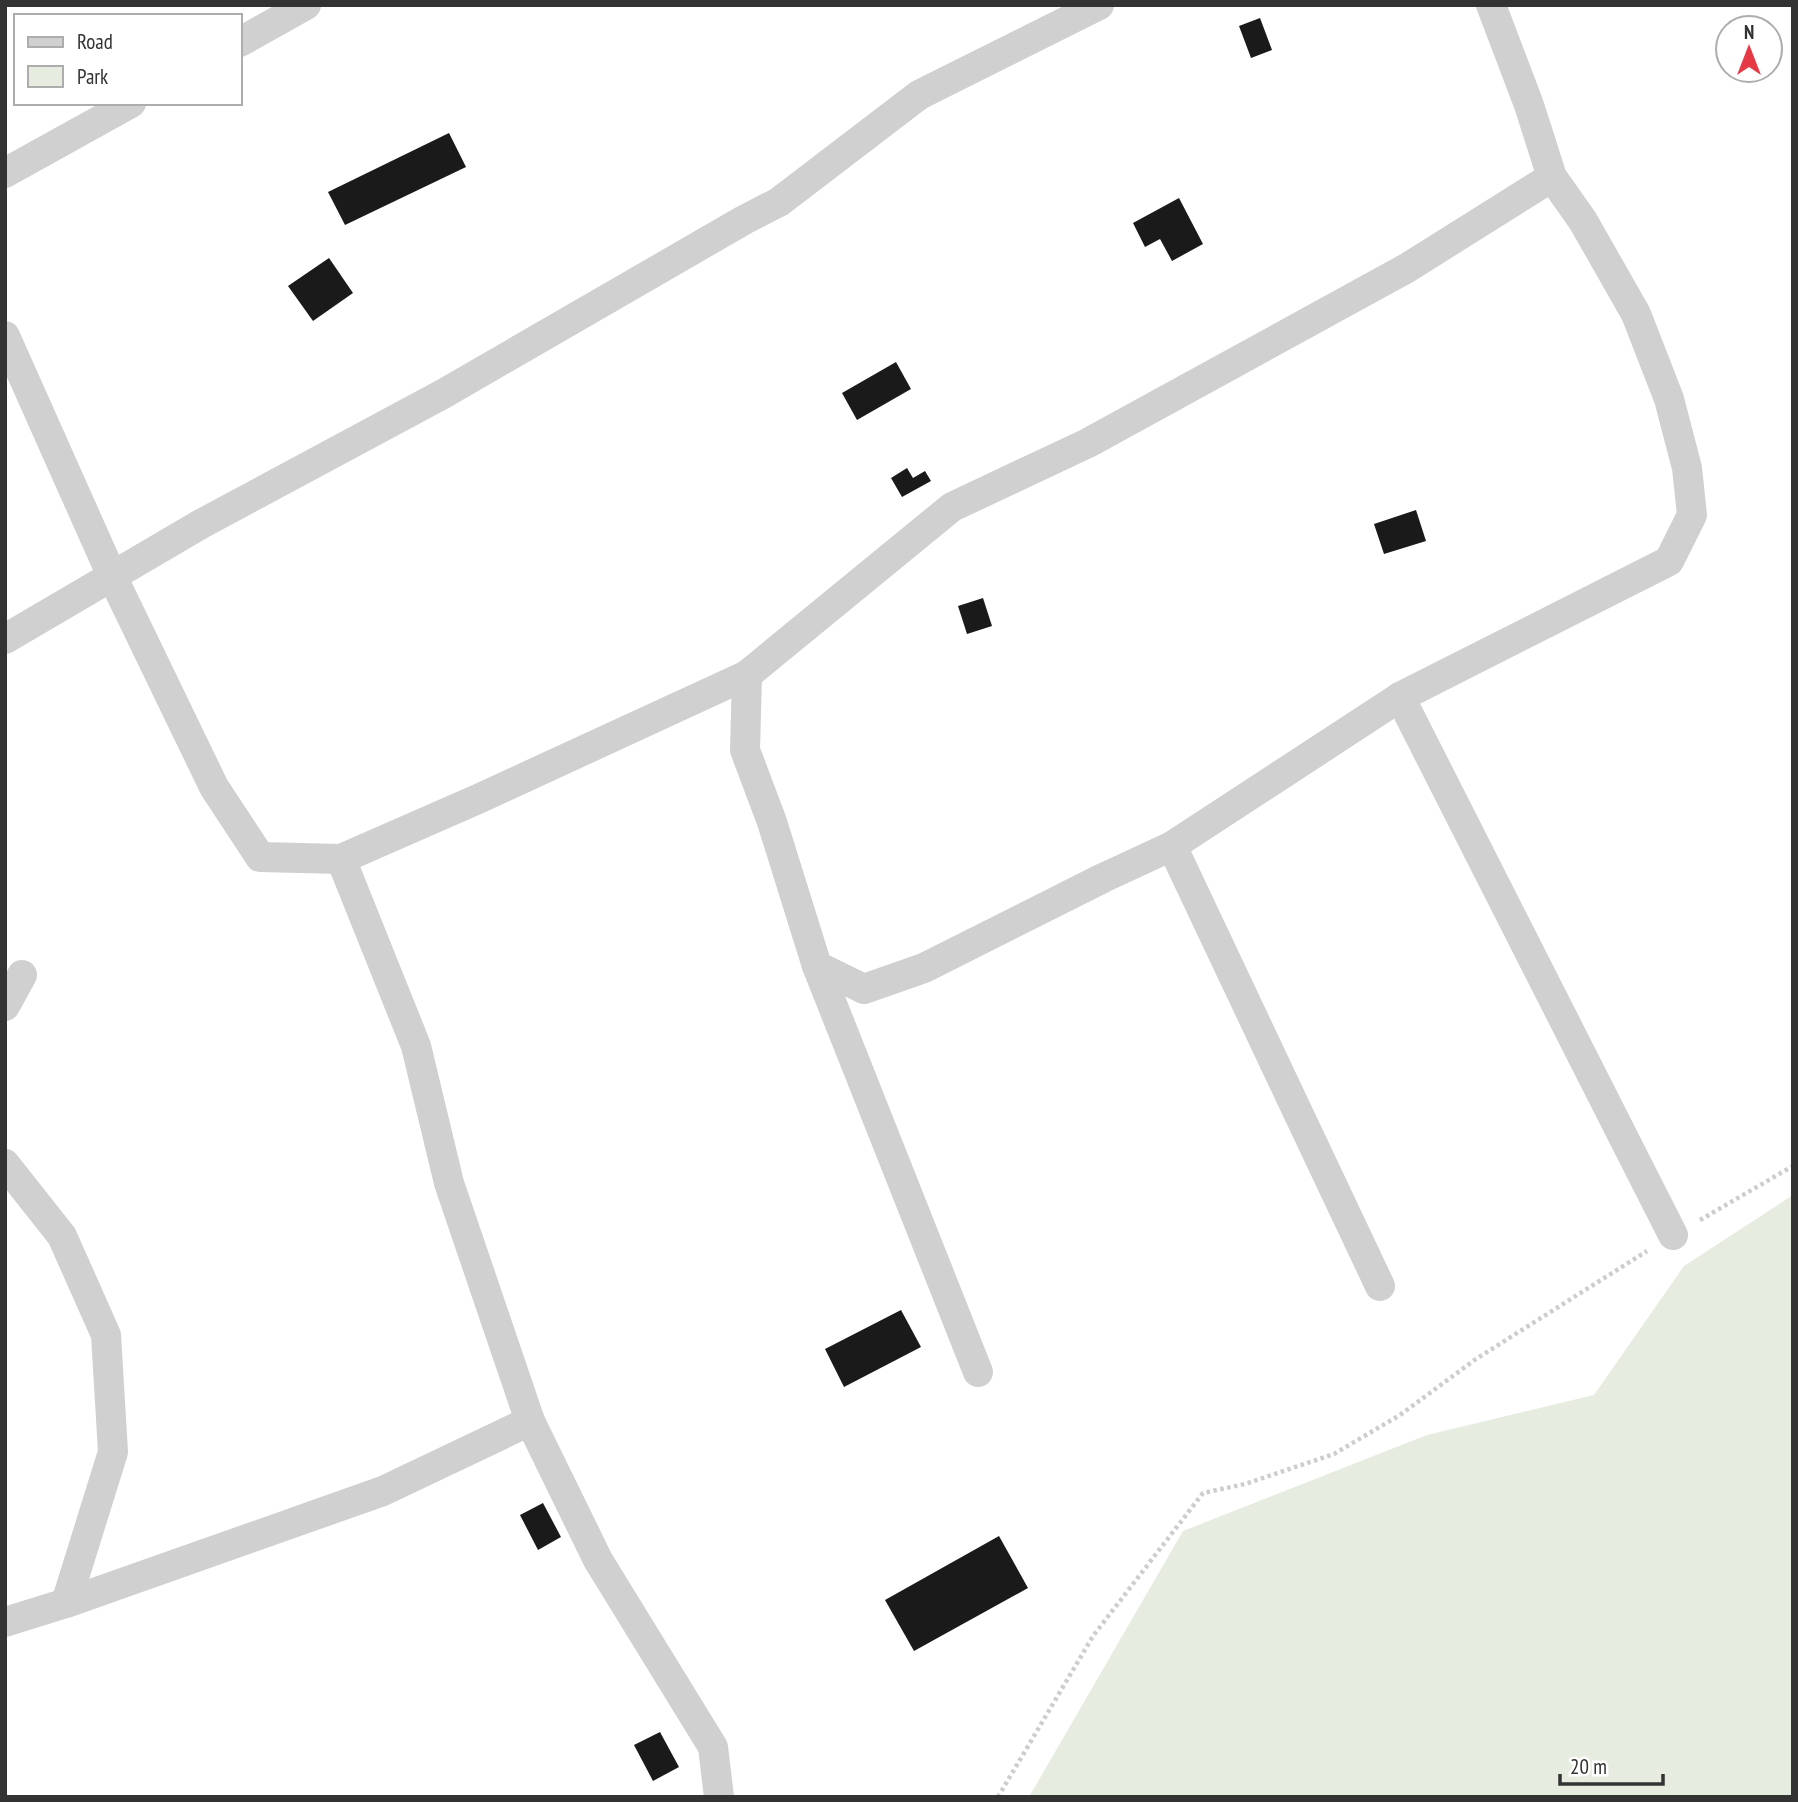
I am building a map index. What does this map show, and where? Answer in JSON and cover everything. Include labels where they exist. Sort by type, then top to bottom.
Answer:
[{"type":"street","points":[[242,41],[306,5]]},
{"type":"street","points":[[5,639],[201,524],[443,394],[779,202],[919,95],[1100,5]]},
{"type":"street","points":[[817,966],[864,989],[924,968],[1103,877],[1172,846],[1400,696],[1669,561],[1692,515],[1687,468],[1669,399],[1636,314],[1583,221],[1552,177],[1529,105],[1491,5]]},
{"type":"street","points":[[5,173],[127,105]]},
{"type":"street","points":[[5,337],[112,576],[214,787],[260,858],[341,859],[747,675],[952,507],[1088,443],[1407,268],[1552,177]]},
{"type":"street","points":[[747,675],[745,750],[772,822],[817,966],[978,1372]]},
{"type":"street","points":[[1400,696],[1673,1236]]},
{"type":"street","points":[[1172,846],[1380,1286]]},
{"type":"street","points":[[341,859],[416,1046],[449,1183],[530,1421],[598,1560],[713,1747],[719,1797]]},
{"type":"street","points":[[5,1006],[22,975]]},
{"type":"street","points":[[5,1164],[62,1236],[106,1335],[113,1452],[66,1603]]},
{"type":"street","points":[[5,1622],[383,1491],[530,1421]]},
{"type":"path","points":[[998,1797],[1093,1636],[1203,1493],[1245,1484],[1334,1454],[1400,1415],[1476,1359],[1673,1236],[1793,1166]]},
{"type":"green space","points":[[1793,1195],[1793,1797],[1029,1797],[1183,1531],[1427,1435],[1594,1395],[1684,1266]]},
{"type":"building","points":[[1260,18],[1272,50],[1251,58],[1239,26]]},
{"type":"building","points":[[449,133],[466,167],[345,225],[328,192]]},
{"type":"building","points":[[1179,198],[1203,244],[1172,261],[1160,239],[1145,247],[1133,223]]},
{"type":"building","points":[[329,258],[353,293],[313,321],[288,286]]},
{"type":"building","points":[[896,362],[911,389],[857,420],[842,393]]},
{"type":"building","points":[[907,468],[913,478],[925,471],[931,481],[902,497],[891,478]]},
{"type":"building","points":[[1416,510],[1426,541],[1384,554],[1374,524]]},
{"type":"building","points":[[983,598],[992,626],[967,634],[958,606]]},
{"type":"building","points":[[901,1310],[921,1347],[844,1387],[825,1349]]},
{"type":"building","points":[[543,1503],[561,1537],[538,1550],[520,1515]]},
{"type":"building","points":[[999,1536],[1028,1588],[914,1651],[885,1600]]},
{"type":"building","points":[[660,1732],[679,1767],[653,1781],[634,1745]]}]
